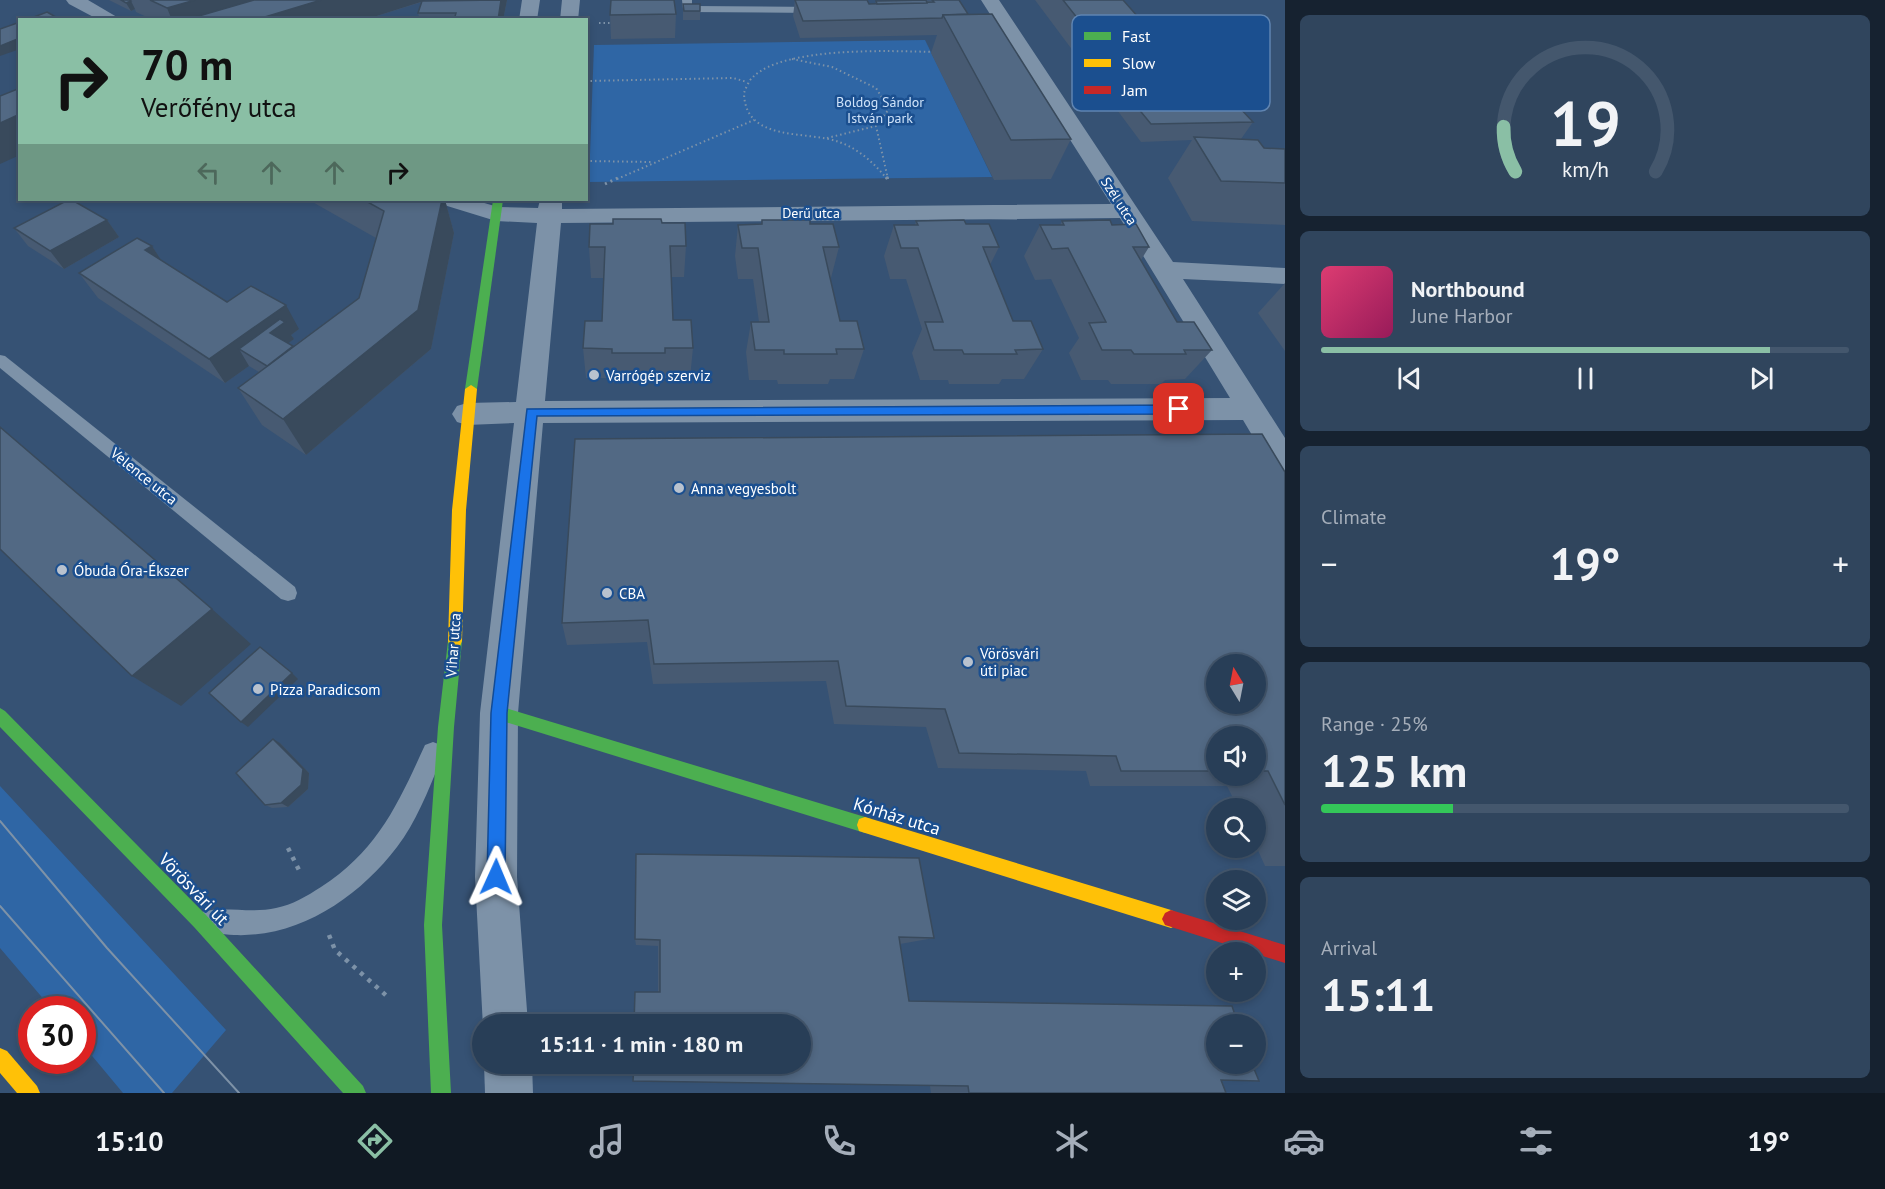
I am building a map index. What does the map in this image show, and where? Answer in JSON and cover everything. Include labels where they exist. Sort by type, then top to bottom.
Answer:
[{"type":"street","points":[[75,0],[109,18]]},
{"type":"street","points":[[528,18],[531,0]]},
{"type":"street","points":[[569,18],[571,0]]},
{"type":"street","name":"Szél utca","points":[[990,0],[1165,270],[1285,463]]},
{"type":"street","name":"Derű utca","points":[[458,201],[497,207],[550,208],[1125,211]]},
{"type":"street","name":"Vihar utca","points":[[441,1093],[434,925],[446,727],[456,633],[459,510],[467,414],[497,207]]},
{"type":"street","points":[[504,1014],[496,877],[499,713],[550,208]]},
{"type":"street","points":[[1165,270],[1285,276]]},
{"type":"street","points":[[467,414],[1251,409]]},
{"type":"street","name":"Kórház utca","points":[[499,713],[1285,954]]},
{"type":"street","name":"Vörösvári út","points":[[0,716],[200,921],[356,1093]]},
{"type":"street","points":[[0,1058],[30,1093]]},
{"type":"street","points":[[509,1074],[510,1093]]},
{"type":"lane","points":[[687,0],[688,9],[828,10]]},
{"type":"lane","name":"Velence utca","points":[[0,360],[288,593]]},
{"type":"lane","points":[[200,921],[248,924],[283,918],[316,903],[367,866],[400,825],[446,727]]},
{"type":"path","points":[[788,58],[832,67],[876,88],[889,109],[876,126],[854,134],[827,138],[772,131],[754,120],[744,102],[747,82],[764,69],[788,58],[818,54],[936,52]]},
{"type":"path","points":[[588,81],[733,78],[747,82]]},
{"type":"path","points":[[604,184],[754,120]]},
{"type":"path","points":[[827,138],[850,146],[871,160],[889,181],[876,126]]},
{"type":"path","points":[[588,161],[653,163]]},
{"type":"green space","name":"Boldog Sándor István park","points":[[925,40],[992,177],[589,182],[594,45]]},
{"type":"green space","points":[[0,786],[226,1030],[172,1093],[123,1093],[96,1061],[96,996],[41,996],[0,948]]},
{"type":"building","points":[[150,0],[195,0],[167,8]]},
{"type":"building","points":[[254,0],[321,0],[265,17],[267,18],[192,18]]},
{"type":"building","points":[[501,0],[498,18],[455,18],[456,13],[418,13],[422,1]]},
{"type":"building","points":[[611,0],[674,0],[676,14],[610,15]]},
{"type":"building","points":[[795,0],[867,0],[869,4],[959,0],[968,14],[943,15],[942,18],[803,21]]},
{"type":"building","points":[[926,0],[927,3],[877,4],[876,1]]},
{"type":"building","points":[[1063,0],[1123,0],[1136,15],[1075,15]]},
{"type":"building","points":[[683,4],[700,4],[700,11],[684,11]]},
{"type":"building","points":[[47,12],[58,18],[31,18]]},
{"type":"building","points":[[992,14],[1071,139],[1011,140],[943,15]]},
{"type":"building","points":[[18,23],[18,39],[0,46],[0,29]]},
{"type":"building","points":[[18,89],[18,115],[0,123],[0,96]]},
{"type":"building","points":[[1140,111],[1243,111],[1253,122],[1151,124]]},
{"type":"building","points":[[1194,137],[1258,140],[1264,148],[1285,149],[1285,183],[1221,181]]},
{"type":"building","points":[[66,201],[74,201],[107,220],[50,251],[14,228]]},
{"type":"building","points":[[366,201],[442,201],[418,310],[283,419],[238,388],[359,298],[384,211]]},
{"type":"building","points":[[613,219],[661,219],[662,223],[685,223],[686,246],[670,246],[673,320],[691,320],[693,348],[665,348],[665,353],[612,353],[612,349],[583,348],[585,321],[602,321],[605,247],[589,247],[590,224],[613,224]]},
{"type":"building","points":[[762,220],[810,220],[810,224],[833,224],[839,247],[823,247],[840,321],[857,321],[864,349],[836,349],[837,354],[784,354],[784,350],[755,350],[751,322],[769,322],[758,248],[742,248],[738,225],[762,224]]},
{"type":"building","points":[[964,220],[966,224],[989,224],[999,247],[983,247],[1013,321],[1031,321],[1043,349],[1015,350],[1017,354],[964,354],[962,350],[934,350],[925,322],[943,322],[918,248],[901,248],[894,225],[918,225],[916,221]]},
{"type":"building","points":[[1110,220],[1112,225],[1136,224],[1149,247],[1133,247],[1177,322],[1194,322],[1212,350],[1184,350],[1186,354],[1134,354],[1131,350],[1102,350],[1089,323],[1106,322],[1068,248],[1052,249],[1040,225],[1064,225],[1062,221]]},
{"type":"building","points":[[137,238],[152,246],[145,250],[227,302],[251,286],[286,305],[209,359],[79,273]]},
{"type":"building","points":[[280,319],[285,322],[270,333],[293,346],[267,366],[239,349]]},
{"type":"building","points":[[0,427],[212,609],[132,676],[0,549]]},
{"type":"building","name":"Vörösvári úti piac","points":[[1262,434],[1285,472],[1285,805],[1266,771],[1266,726],[1206,726],[1206,771],[1121,771],[1116,756],[959,753],[945,709],[846,706],[838,661],[654,664],[648,620],[562,623],[575,439]]},
{"type":"building","name":"Pizza Paradicsom","points":[[260,647],[292,673],[241,722],[209,693]]},
{"type":"building","points":[[273,739],[303,769],[301,785],[281,803],[265,805],[236,773]]},
{"type":"building","points":[[636,854],[919,858],[934,938],[899,937],[909,1001],[1232,1006],[1235,1014],[1206,1014],[1206,1074],[1256,1074],[1259,1081],[1221,1080],[1226,1093],[969,1093],[968,1086],[633,1081],[633,1074],[811,1074],[811,1014],[634,1014],[635,992],[660,992],[660,940],[635,939]]},
{"type":"tram line","points":[[0,821],[107,948],[239,1093]]},
{"type":"tram line","points":[[0,906],[164,1093]]},
{"type":"traffic: fast","points":[[471,389],[498,201]]},
{"type":"traffic: fast","points":[[441,1093],[433,925],[446,727],[455,641]]},
{"type":"traffic: fast","points":[[499,713],[865,825]]},
{"type":"traffic: fast","points":[[0,716],[200,921],[356,1093]]},
{"type":"traffic: slow","points":[[455,641],[459,510],[471,389]]},
{"type":"traffic: slow","points":[[865,825],[1171,919]]},
{"type":"traffic: slow","points":[[0,1058],[30,1093]]},
{"type":"traffic: jam","points":[[1171,919],[1285,954]]},
{"type":"place","name":"Varrógép szerviz","points":[[594,375]]},
{"type":"place","name":"Anna vegyesbolt","points":[[679,488]]},
{"type":"place","name":"Óbuda Óra-Ékszer","points":[[62,570]]},
{"type":"place","name":"CBA","points":[[607,593]]},
{"type":"place","name":"Vörösvári úti piac","points":[[968,662]]},
{"type":"place","name":"Pizza Paradicsom","points":[[258,689]]},
{"type":"route","points":[[496,877],[499,713],[531,412],[1179,409]]}]
